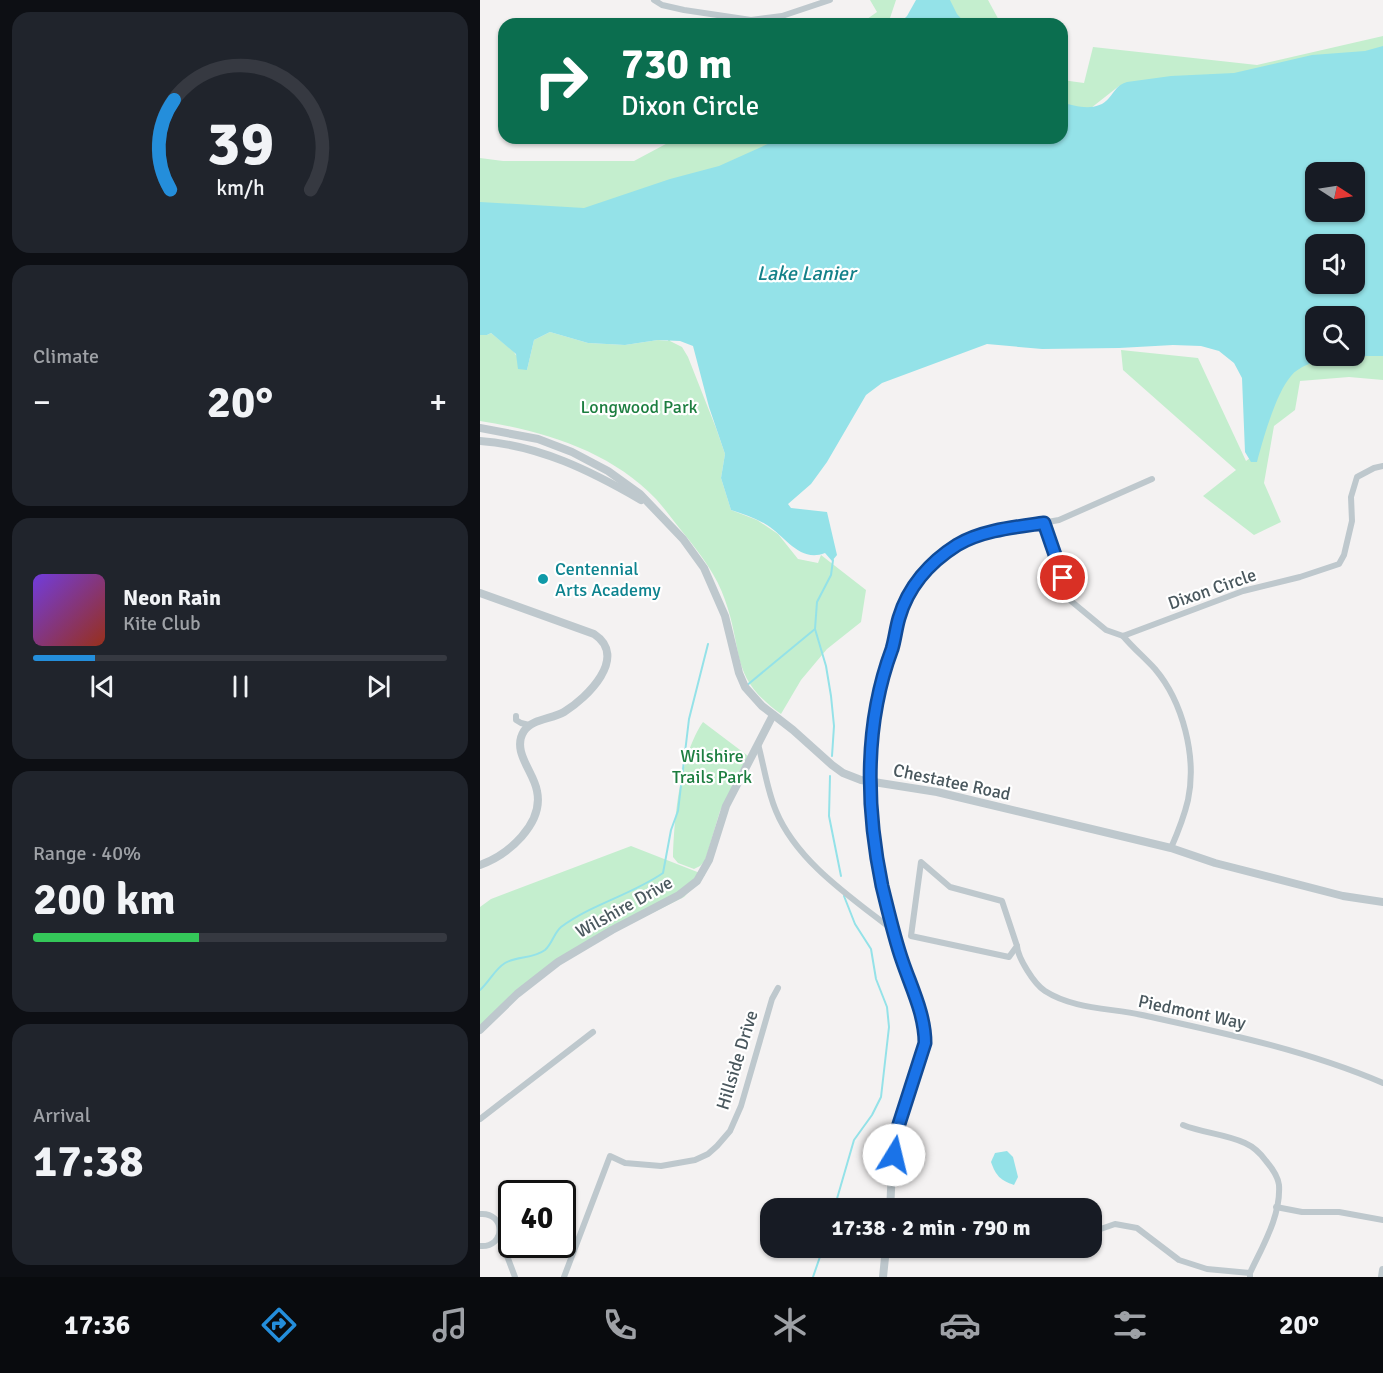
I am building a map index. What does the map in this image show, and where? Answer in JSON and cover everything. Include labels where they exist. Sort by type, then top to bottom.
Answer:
[{"type":"street","points":[[654,0],[662,5],[684,10],[738,18]]},
{"type":"street","points":[[766,18],[782,16],[830,0]]},
{"type":"street","points":[[480,428],[538,439],[572,452],[608,471],[653,506]]},
{"type":"street","points":[[480,441],[553,455],[653,506]]},
{"type":"street","name":"Dixon Circle","points":[[1123,636],[1242,591],[1300,578],[1339,564],[1344,555],[1352,521],[1351,497],[1357,477],[1383,466]]},
{"type":"street","points":[[891,1198],[892,1168],[899,1124],[925,1043],[925,1030],[900,957],[882,885],[870,781],[870,743],[884,672],[905,602],[920,576],[945,554],[966,541],[997,531],[1059,520],[1152,479]]},
{"type":"street","name":"Chestatee Road","points":[[653,506],[694,552],[704,568],[722,607],[739,673],[745,687],[755,700],[793,730],[837,770],[861,780],[937,792],[1171,848],[1215,863],[1333,894],[1383,902]]},
{"type":"street","points":[[1044,523],[1071,601],[1106,630],[1123,636],[1156,670],[1180,710],[1186,732],[1190,766],[1189,797],[1171,848]]},
{"type":"street","points":[[480,593],[589,631],[599,637],[607,652],[606,668],[583,698],[559,714],[529,725],[516,720],[516,716]]},
{"type":"street","name":"Wilshire Drive","points":[[480,1030],[518,994],[558,962],[612,930],[679,895],[697,881],[709,860],[726,806],[772,715]]},
{"type":"street","points":[[480,865],[503,854],[517,842],[531,823],[536,811],[538,792],[520,746],[520,738],[529,725]]},
{"type":"street","points":[[758,744],[776,811],[794,841],[824,876],[894,931]]},
{"type":"street","name":"Piedmont Way","points":[[1017,946],[1009,957],[911,936],[921,862],[950,887],[1002,901],[1017,946],[1034,980],[1043,990],[1057,997],[1272,1045],[1383,1083]]},
{"type":"street","name":"Hillside Drive","points":[[564,1277],[610,1156],[625,1163],[661,1166],[695,1160],[708,1154],[730,1131],[741,1106],[772,999],[778,988]]},
{"type":"street","points":[[480,1119],[593,1032]]},
{"type":"street","points":[[1102,1229],[1115,1224],[1137,1228],[1179,1260],[1207,1269],[1250,1275],[1272,1225],[1279,1183],[1261,1154],[1248,1144],[1183,1125]]},
{"type":"street","points":[[1276,1208],[1302,1212],[1339,1212],[1383,1220]]},
{"type":"street","points":[[480,1214],[490,1215],[498,1222]]},
{"type":"street","points":[[480,1246],[491,1245],[498,1237]]},
{"type":"street","points":[[508,1258],[515,1277]]},
{"type":"street","points":[[883,1277],[885,1258]]},
{"type":"street","points":[[1382,1277],[1383,1270]]},
{"type":"green space","points":[[870,0],[896,0],[890,18],[868,18],[877,12]]},
{"type":"green space","points":[[943,0],[988,0],[998,18],[950,18]]},
{"type":"green space","points":[[1383,36],[1383,62],[1119,86],[1091,108],[1068,108],[1068,81],[1084,83],[1093,47],[1257,65]]},
{"type":"green space","points":[[666,144],[775,144],[634,204],[549,216],[480,210],[480,158],[503,161],[634,161]]},
{"type":"green space","name":"Longwood Park","points":[[671,321],[673,321],[670,341],[682,347],[688,357],[725,454],[721,478],[731,510],[757,520],[778,534],[798,559],[818,563],[821,555],[866,590],[861,622],[827,649],[801,680],[781,714],[764,701],[745,676],[722,591],[697,550],[656,499],[618,468],[575,446],[552,437],[480,421],[480,335],[491,333],[513,351],[527,370],[534,340],[550,332],[588,343],[625,345],[658,340],[668,341]]},
{"type":"green space","points":[[1121,350],[1198,358],[1246,461],[1258,452],[1281,380],[1302,365],[1365,366],[1365,356],[1383,355],[1383,380],[1349,377],[1300,381],[1295,410],[1274,426],[1264,483],[1281,522],[1254,535],[1203,496],[1236,470],[1123,370]]},
{"type":"green space","name":"Wilshire Trails Park","points":[[703,722],[748,756],[720,811],[705,861],[694,869],[678,863],[673,857],[677,806],[684,769],[695,736]]},
{"type":"green space","points":[[631,846],[705,875],[684,897],[584,947],[507,1003],[480,1028],[480,907],[491,899]]},
{"type":"water","points":[[916,0],[950,0],[961,18],[905,18]]},
{"type":"water","name":"Lake Lanier","points":[[1383,46],[1383,356],[1365,356],[1365,306],[1305,306],[1305,366],[1291,376],[1280,393],[1257,462],[1251,462],[1245,452],[1242,378],[1234,363],[1219,351],[1201,346],[1173,345],[1042,349],[987,344],[882,383],[866,395],[827,462],[811,484],[788,504],[791,508],[827,512],[837,555],[832,561],[825,553],[808,555],[801,552],[767,525],[731,510],[721,478],[725,454],[709,407],[693,346],[680,341],[658,340],[625,345],[588,343],[550,332],[534,340],[527,370],[518,369],[516,354],[491,333],[480,335],[480,202],[584,208],[670,179],[719,166],[768,144],[1068,144],[1068,104],[1080,107],[1099,105],[1118,87],[1127,82],[1171,76],[1234,73],[1312,55],[1365,51]]},
{"type":"water","points":[[1007,1151],[1013,1157],[1018,1177],[1014,1185],[999,1177],[991,1162],[995,1153]]},
{"type":"waterway","points":[[832,756],[834,726],[831,696],[826,666],[815,629],[817,602],[831,575],[833,560]]},
{"type":"waterway","points":[[746,686],[815,629]]},
{"type":"waterway","points":[[480,990],[505,963],[545,950],[559,929],[573,919],[663,873],[671,830],[678,811],[689,719],[708,644]]},
{"type":"waterway","points":[[830,776],[829,816],[841,876]]},
{"type":"waterway","points":[[837,1198],[854,1140],[872,1115],[881,1097],[889,1027],[887,1007],[876,979],[871,949],[855,924],[844,896]]},
{"type":"waterway","points":[[813,1277],[820,1258]]},
{"type":"place","name":"Centennial Arts Academy","points":[[543,579]]},
{"type":"route","points":[[894,1155],[899,1124],[925,1043],[921,1014],[900,957],[882,885],[870,781],[870,743],[876,707],[899,617],[920,576],[945,554],[958,544],[997,531],[1044,523],[1063,578]]}]
